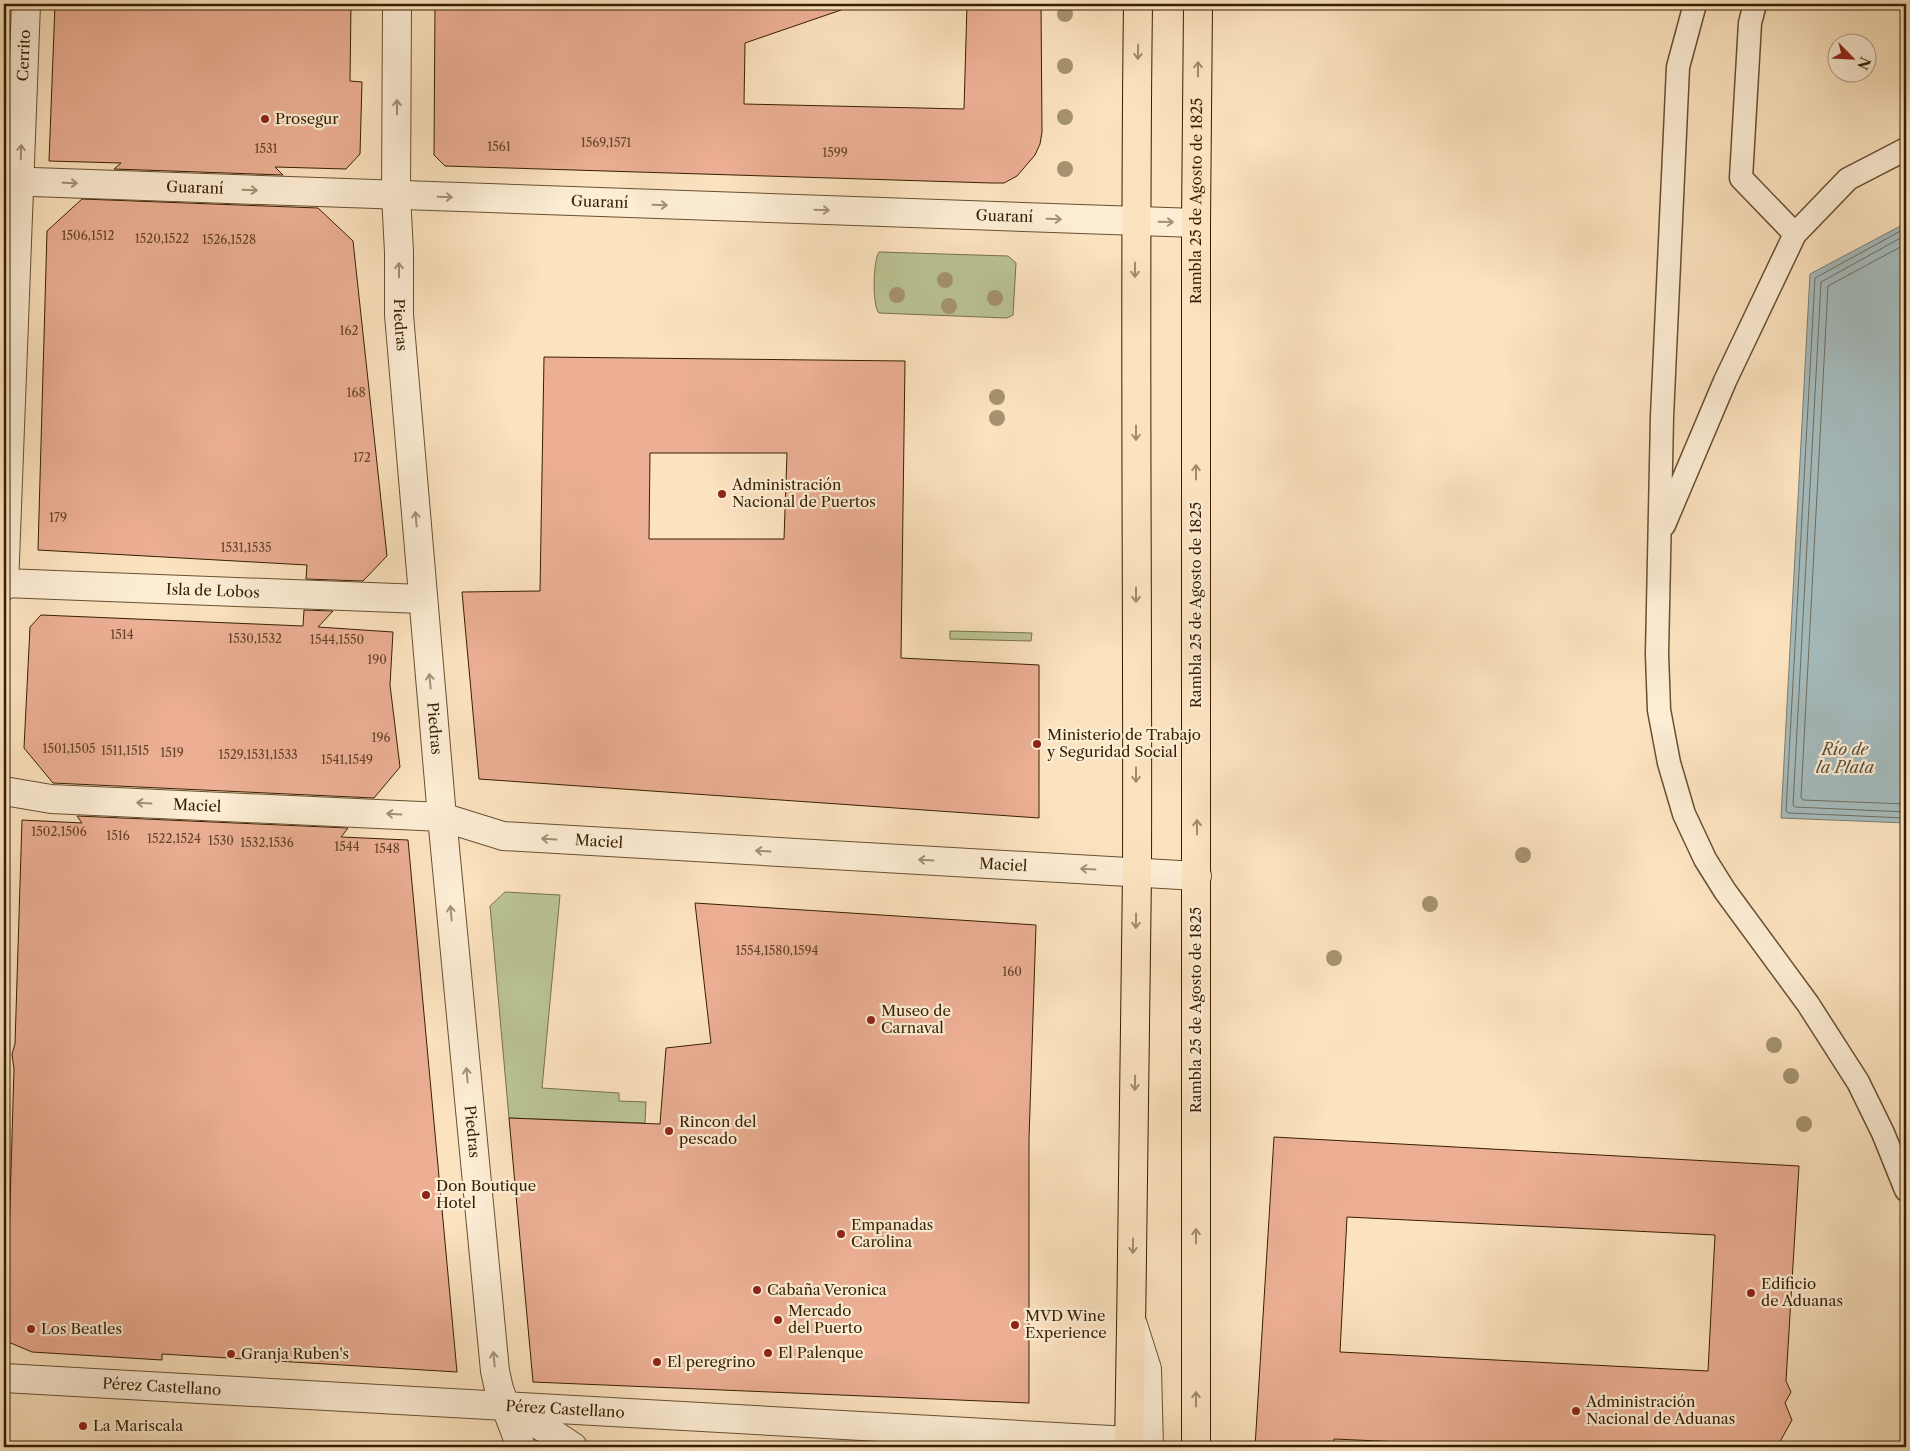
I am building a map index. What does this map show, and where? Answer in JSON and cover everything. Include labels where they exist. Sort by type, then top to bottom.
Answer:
[{"type":"main road","points":[[1136,1445],[1132,1321],[1137,872],[1135,222],[1138,4]]},
{"type":"main road","name":"Rambla 25 de Agosto de 1825","points":[[1196,1447],[1196,223],[1198,4]]},
{"type":"street","name":"Cerrito","points":[[4,584],[12,181],[26,4]]},
{"type":"street","name":"Piedras","points":[[398,4],[396,196],[399,252],[399,315],[422,599],[495,1371],[499,1389],[521,1447]]},
{"type":"street","name":"Guaraní","points":[[12,181],[1196,223]]},
{"type":"street","name":"Isla de Lobos","points":[[4,584],[422,599]]},
{"type":"street","name":"Maciel","points":[[4,791],[52,799],[442,816],[503,836],[1197,876]]},
{"type":"street","name":"Pérez Castellano","points":[[4,1378],[505,1406],[1136,1445]]},
{"type":"street","points":[[505,1406],[573,1447]]},
{"type":"lane","points":[[1695,4],[1678,67],[1662,417],[1657,654],[1659,710],[1669,763],[1684,814],[1705,859],[1725,891],[1808,1004],[1858,1082],[1883,1133],[1906,1190]]},
{"type":"lane","points":[[1755,4],[1750,23],[1741,178],[1795,234]]},
{"type":"lane","points":[[1659,535],[1726,381],[1795,234],[1848,179],[1906,149]]},
{"type":"green space","points":[[879,252],[1008,256],[1016,263],[1013,315],[1007,318],[879,313],[875,302],[874,283],[875,264]]},
{"type":"green space","points":[[950,631],[1032,633],[1031,641],[950,639]]},
{"type":"green space","points":[[505,892],[560,895],[542,1088],[619,1093],[619,1101],[646,1102],[645,1123],[509,1118],[490,906]]},
{"type":"water","name":"Río de la Plata","points":[[1906,223],[1906,823],[1781,818],[1810,274]]},
{"type":"building","points":[[55,4],[351,4],[350,81],[362,82],[360,154],[346,169],[275,167],[283,175],[114,169],[121,163],[49,161]]},
{"type":"building","points":[[435,4],[843,4],[844,9],[745,43],[744,104],[964,109],[967,4],[1041,4],[1042,132],[1040,144],[1035,155],[1017,176],[1004,183],[445,166],[434,155]]},
{"type":"building","points":[[82,199],[318,208],[353,241],[387,556],[363,581],[306,579],[307,565],[38,550],[47,231]]},
{"type":"building","points":[[544,357],[905,361],[901,658],[1039,665],[1039,818],[479,779],[462,592],[540,591]],"holes":[[[650,453],[787,453],[784,539],[649,539]]]},
{"type":"building","points":[[304,610],[333,611],[318,627],[393,632],[390,685],[400,767],[374,798],[53,783],[24,748],[30,627],[41,615],[303,626]]},
{"type":"building","points":[[77,816],[348,828],[341,837],[408,840],[457,1372],[162,1354],[162,1360],[32,1352],[6,1341],[14,1069],[12,1054],[15,1044],[22,820],[82,823]]},
{"type":"building","name":"Mercado del Puerto","points":[[695,903],[1036,925],[1029,1139],[1029,1403],[533,1382],[509,1118],[660,1124],[666,1048],[711,1043]]},
{"type":"building","name":"Edificio de Aduanas","points":[[1274,1137],[1799,1166],[1786,1381],[1791,1392],[1785,1403],[1792,1420],[1777,1447],[1511,1447],[1334,1439],[1334,1447],[1255,1447]],"holes":[[[1347,1217],[1715,1235],[1708,1371],[1340,1352]]]},
{"type":"place","name":"Prosegur","points":[[265,119]]},
{"type":"place","name":"Administración Nacional de Puertos","points":[[722,494]]},
{"type":"place","name":"Ministerio de Trabajo y Seguridad Social","points":[[1037,744]]},
{"type":"place","name":"Museo de Carnaval","points":[[871,1020]]},
{"type":"place","name":"Rincon del pescado","points":[[669,1131]]},
{"type":"place","name":"Don Boutique Hotel","points":[[426,1195]]},
{"type":"place","name":"Empanadas Carolina","points":[[841,1234]]},
{"type":"place","name":"Cabaña Veronica","points":[[757,1290]]},
{"type":"place","name":"Edificio de Aduanas","points":[[1751,1293]]},
{"type":"place","name":"Mercado del Puerto","points":[[778,1320]]},
{"type":"place","name":"MVD Wine Experience","points":[[1015,1325]]},
{"type":"place","name":"Los Beatles","points":[[31,1329]]},
{"type":"place","name":"El Palenque","points":[[768,1353]]},
{"type":"place","name":"Granja Ruben's","points":[[231,1354]]},
{"type":"place","name":"El peregrino","points":[[657,1362]]},
{"type":"place","name":"Administración Nacional de Aduanas","points":[[1576,1411]]},
{"type":"place","name":"La Mariscala","points":[[83,1426]]}]
